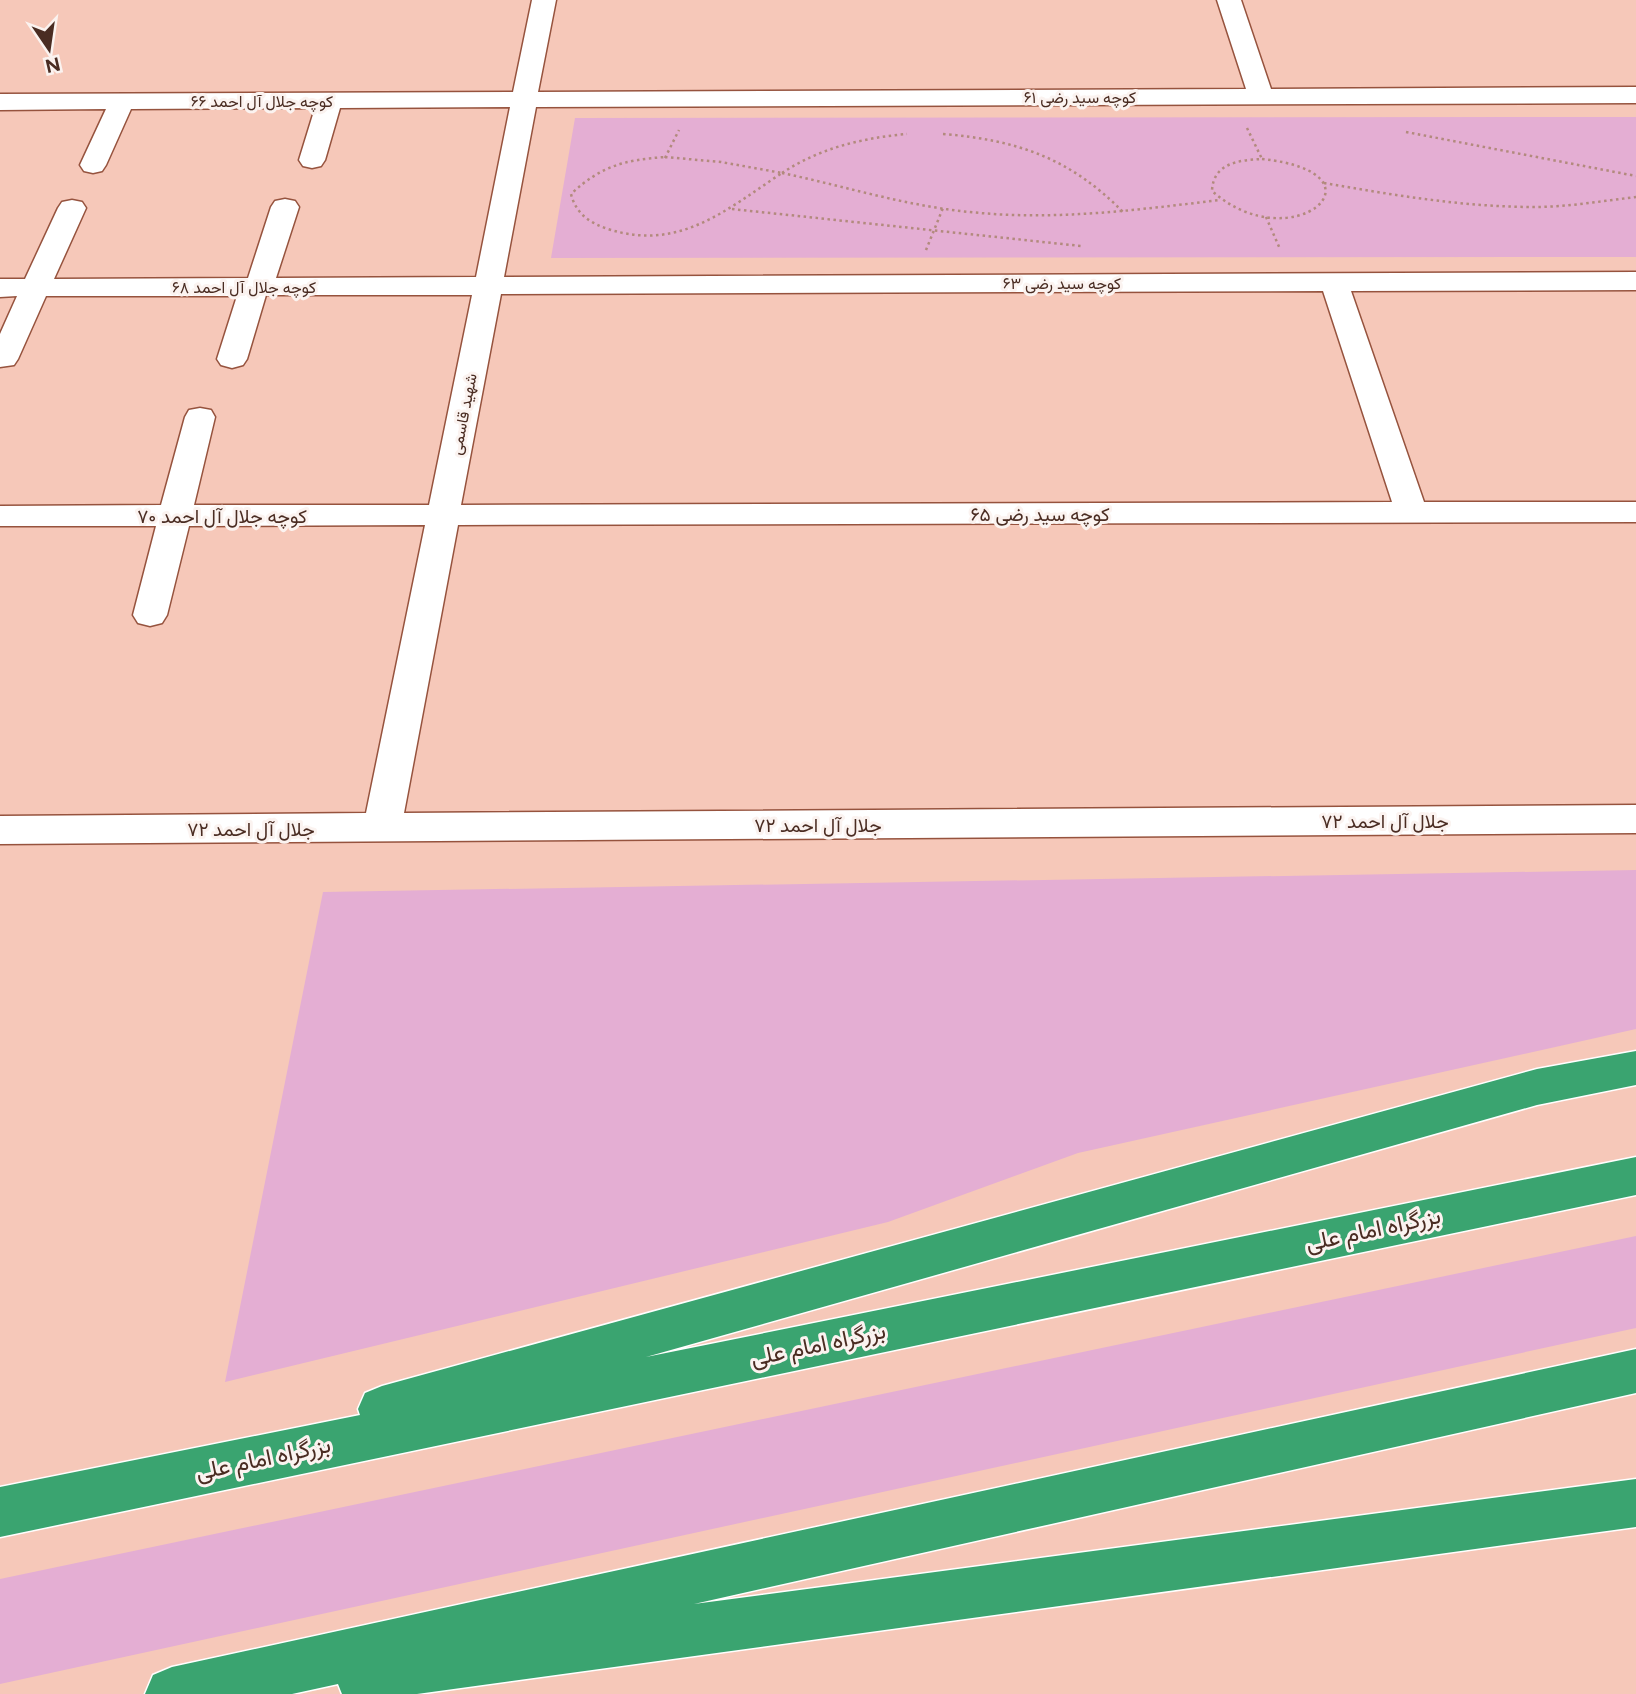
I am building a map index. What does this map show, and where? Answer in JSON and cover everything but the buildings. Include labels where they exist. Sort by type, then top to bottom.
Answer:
[{"type":"highway","points":[[59,1500],[1523,1091],[1636,1068]]},
{"type":"highway","name":"بزرگراه امام علی","points":[[0,1512],[1636,1175]]},
{"type":"highway","points":[[172,1694],[1636,1371]]},
{"type":"highway","points":[[223,1694],[1636,1503]]},
{"type":"street","name":"شهید قاسمی","points":[[382,828],[544,0]]},
{"type":"street","points":[[1230,0],[1261,96]]},
{"type":"street","name":"کوچه سید رضی ۶۱","points":[[525,99],[1636,95]]},
{"type":"street","name":"کوچه جلال آل احمد ۶۶","points":[[0,102],[525,99]]},
{"type":"street","points":[[312,160],[330,100]]},
{"type":"street","points":[[93,165],[122,101]]},
{"type":"street","points":[[232,359],[285,207]]},
{"type":"street","points":[[3,359],[38,288],[72,208]]},
{"type":"street","name":"کوچه سید رضی ۶۳","points":[[488,286],[1636,281]]},
{"type":"street","points":[[1334,282],[1411,512]]},
{"type":"street","name":"کوچه جلال آل احمد ۶۸","points":[[0,288],[488,286]]},
{"type":"street","points":[[150,615],[200,416]]},
{"type":"street","name":"کوچه سید رضی ۶۵","points":[[443,516],[1636,512]]},
{"type":"street","name":"کوچه جلال آل احمد ۷۰","points":[[0,516],[443,516]]},
{"type":"street","name":"جلال آل احمد ۷۲","points":[[0,830],[1636,819]]},
{"type":"path","points":[[1397,130],[1636,176]]},
{"type":"path","points":[[913,134],[887,135],[814,155],[782,172],[705,225],[677,235],[642,237],[610,232],[588,221],[573,208],[571,194],[607,167],[631,160],[690,158],[782,172],[943,208],[997,215],[1055,217],[1220,200]]},
{"type":"path","points":[[939,134],[999,141],[1076,169],[1103,189],[1123,212]]},
{"type":"path","points":[[1244,160],[1282,161],[1314,174],[1324,183],[1327,192],[1324,201],[1316,209],[1285,217],[1248,214],[1220,200],[1212,191],[1211,181],[1217,172],[1244,160]]},
{"type":"path","points":[[1324,183],[1419,199],[1481,205],[1536,207],[1636,197]]},
{"type":"path","points":[[731,209],[1081,246]]},
{"type":"shaded area","points":[[1636,117],[1636,257],[551,258],[575,118]]},
{"type":"shaded area","points":[[1636,870],[1636,1029],[1078,1153],[888,1222],[225,1382],[323,892]]},
{"type":"shaded area","points":[[1636,1236],[1636,1328],[0,1684],[0,1579]]}]
